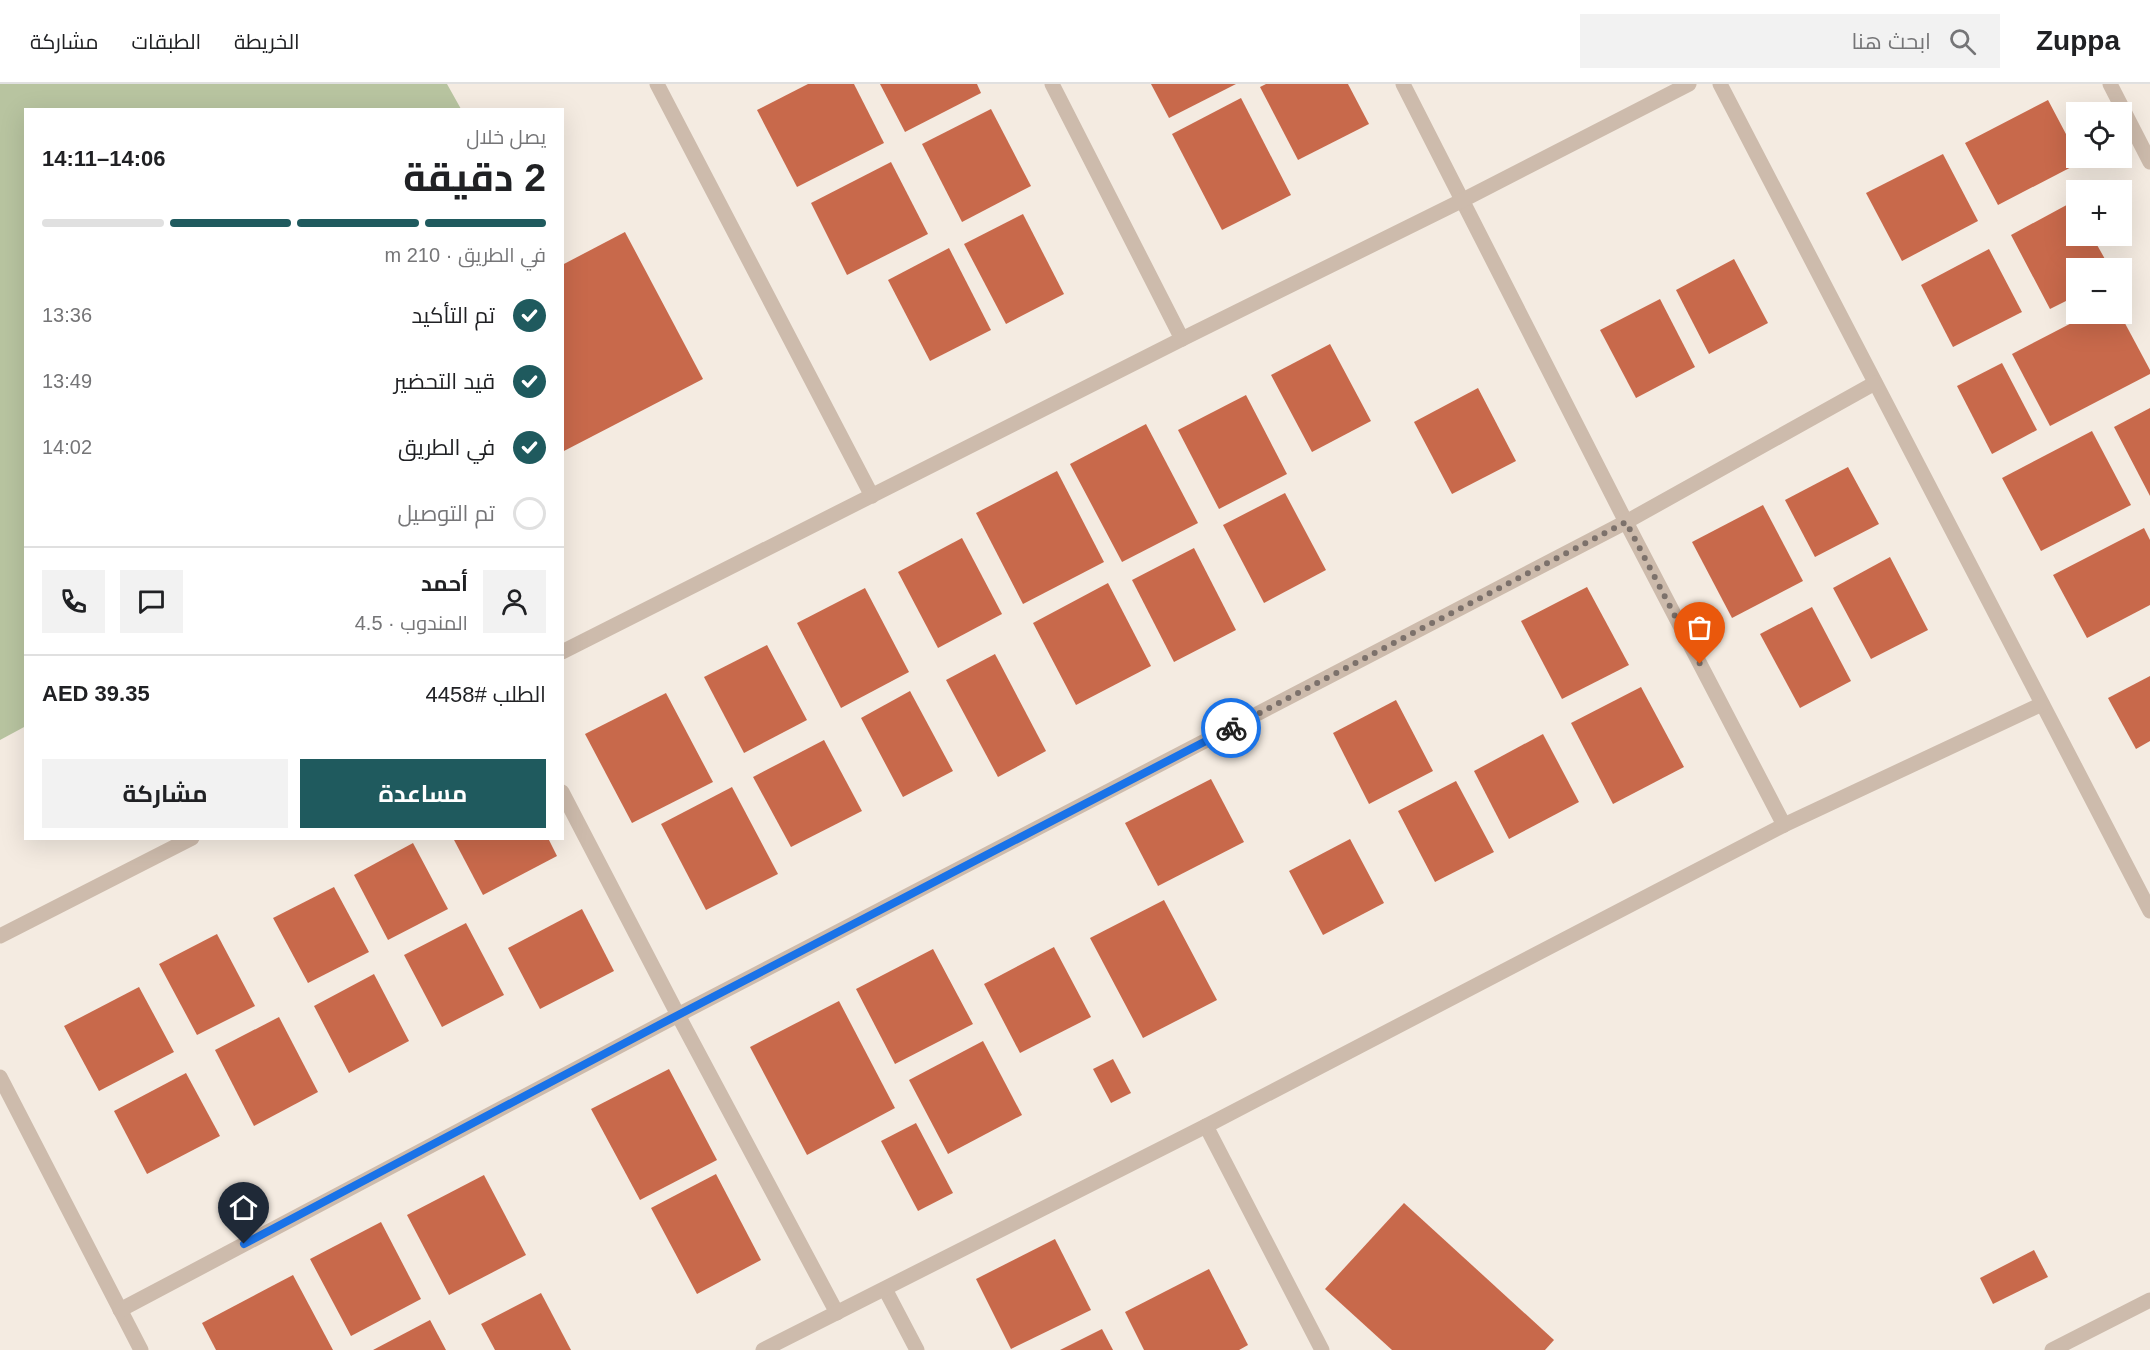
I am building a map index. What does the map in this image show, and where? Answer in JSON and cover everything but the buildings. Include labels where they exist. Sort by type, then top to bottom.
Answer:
[{"type":"street","points":[[657,84],[873,496]]},
{"type":"street","points":[[1052,84],[1182,339]]},
{"type":"street","points":[[1404,84],[1626,522],[1784,825]]},
{"type":"street","points":[[564,651],[1463,200],[1689,84]]},
{"type":"street","points":[[1720,84],[2150,911]]},
{"type":"street","points":[[2110,84],[2150,162]]},
{"type":"street","points":[[120,1310],[678,1015],[1626,522],[1875,383]]},
{"type":"street","points":[[763,1350],[1206,1126],[1784,825],[2042,704]]},
{"type":"street","points":[[564,796],[837,1312]]},
{"type":"street","points":[[0,936],[188,840]]},
{"type":"street","points":[[0,1077],[141,1350]]},
{"type":"street","points":[[1206,1126],[1322,1350]]},
{"type":"street","points":[[885,1289],[917,1350]]},
{"type":"street","points":[[2052,1350],[2150,1300]]},
{"type":"green space","points":[[0,84],[447,84],[460,108],[24,108],[24,727],[0,740]]},
{"type":"way so far","points":[[1231,728],[1626,522],[1700,664]]},
{"type":"route","points":[[244,1244],[657,1026],[1231,728]]}]
